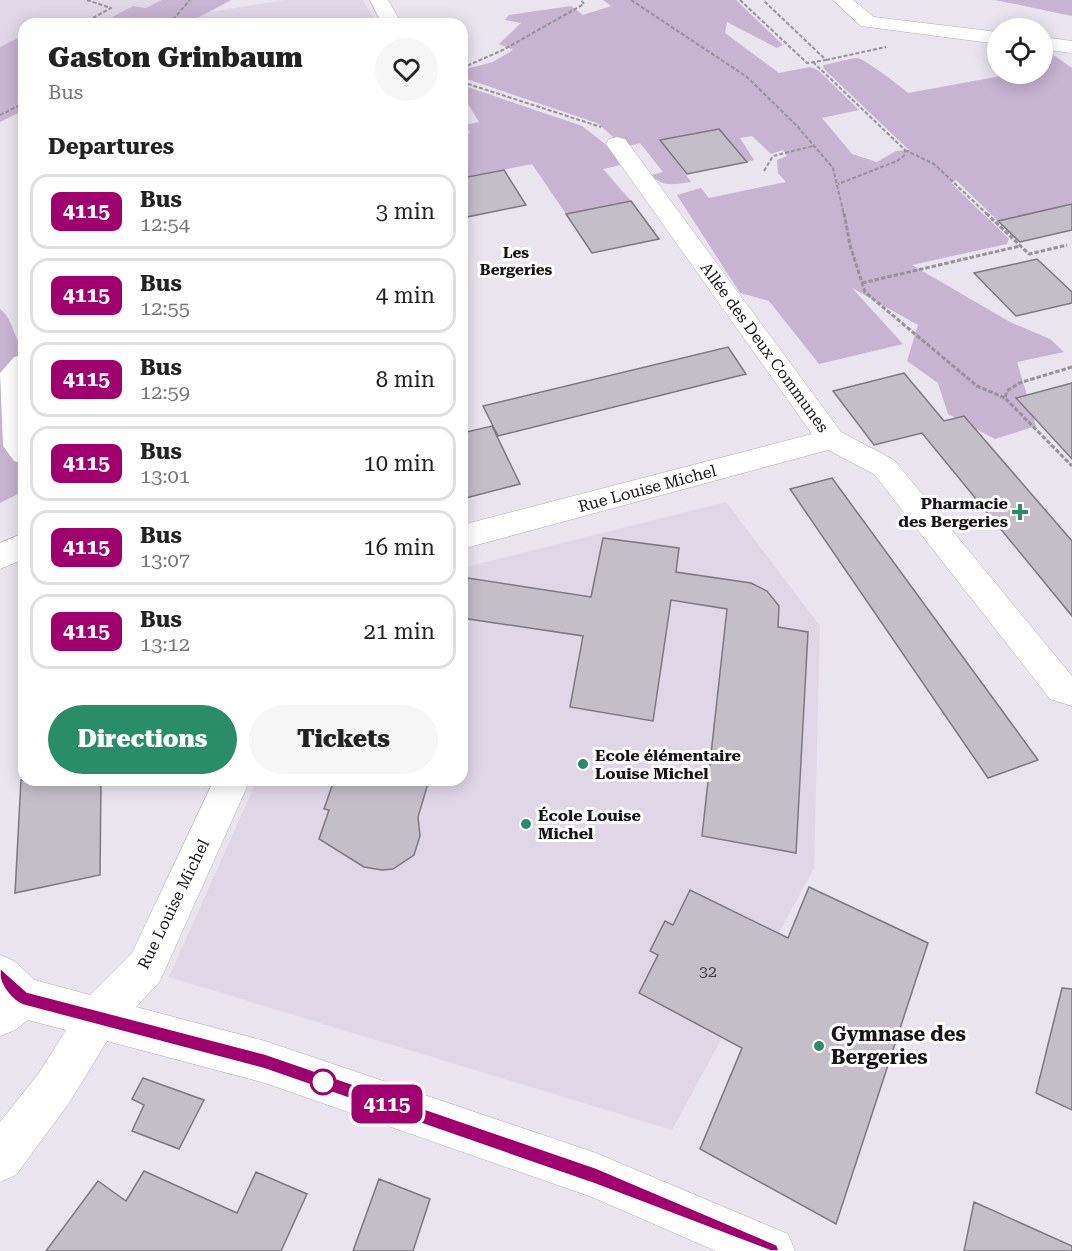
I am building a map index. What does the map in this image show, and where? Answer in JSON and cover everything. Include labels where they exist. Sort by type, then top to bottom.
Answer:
[{"type":"street","points":[[379,0],[389,18]]},
{"type":"street","points":[[842,0],[868,21],[987,37]]},
{"type":"street","points":[[1053,44],[1072,47]]},
{"type":"street","name":"Allée des Deux Communes","points":[[617,144],[831,439],[884,467],[1062,689],[1072,692]]},
{"type":"street","points":[[18,369],[14,373],[18,447]]},
{"type":"street","name":"Rue Louise Michel","points":[[468,535],[831,439]]},
{"type":"street","points":[[0,557],[18,548]]},
{"type":"street","name":"Rue Louise Michel","points":[[0,1159],[54,1088],[98,1017],[146,967],[229,786]]},
{"type":"street","points":[[8,996],[98,1017],[265,1062],[596,1176],[771,1251]]},
{"type":"path","points":[[87,0],[111,8],[93,18]]},
{"type":"path","points":[[173,18],[190,0]]},
{"type":"path","points":[[468,65],[503,50],[584,4],[581,0]]},
{"type":"path","points":[[631,0],[747,77],[798,127],[833,168],[850,245],[865,292],[976,386],[1005,399],[1072,466]]},
{"type":"path","points":[[741,0],[807,63],[882,49],[891,44],[891,24]]},
{"type":"path","points":[[763,0],[826,60]]},
{"type":"path","points":[[813,62],[905,150],[934,164],[1029,254],[1067,245]]},
{"type":"path","points":[[468,84],[607,129],[617,144]]},
{"type":"path","points":[[0,116],[18,106]]},
{"type":"path","points":[[764,171],[773,156],[814,146]]},
{"type":"path","points":[[838,184],[897,161],[903,156],[905,150]]},
{"type":"path","points":[[862,283],[1021,246]]},
{"type":"path","points":[[1005,399],[1007,391],[1019,383],[1072,368]]},
{"type":"shaded area","points":[[0,0],[231,0],[210,12],[286,0],[362,0],[374,18],[18,18],[18,74],[0,66]]},
{"type":"shaded area","points":[[162,0],[231,0],[197,18],[110,18],[133,6],[146,8]]},
{"type":"shaded area","points":[[603,0],[736,0],[783,45],[777,48],[727,22],[725,33],[779,73],[810,67],[818,70],[859,110],[822,118],[852,154],[877,162],[896,151],[909,150],[824,69],[823,65],[861,59],[908,93],[987,79],[987,84],[1053,84],[1053,55],[1072,68],[1072,204],[998,221],[956,180],[951,183],[1009,239],[1007,244],[912,265],[1010,322],[1050,339],[1064,352],[1017,362],[1036,426],[995,439],[948,414],[938,383],[907,361],[918,325],[852,288],[903,344],[819,364],[769,301],[740,293],[677,195],[701,188],[709,198],[786,182],[778,173],[777,160],[787,156],[783,150],[771,154],[752,136],[740,138],[754,160],[747,162],[719,129],[661,140],[691,182],[674,184],[660,182],[651,175],[663,172],[640,143],[625,147],[597,123],[468,79],[468,68],[493,62],[513,50],[499,44],[521,23],[505,20],[509,15],[571,6],[583,15],[611,6]]},
{"type":"shaded area","points":[[995,0],[1072,0],[1072,16]]},
{"type":"shaded area","points":[[18,38],[18,113],[0,122],[0,47]]},
{"type":"shaded area","points":[[468,87],[582,126],[610,148],[620,165],[603,169],[631,201],[566,214],[532,164],[468,177],[468,134],[470,133],[468,124],[479,122],[468,104]]},
{"type":"shaded area","points":[[0,309],[8,318],[18,340],[18,494],[0,503]]},
{"type":"shaded area","name":"École Louise Michel","points":[[726,502],[820,626],[814,868],[672,1130],[169,977],[254,786],[468,786],[468,566]]},
{"type":"building","points":[[719,129],[747,162],[687,174],[660,140]]},
{"type":"building","points":[[504,170],[526,205],[468,217],[468,177]]},
{"type":"building","points":[[631,201],[659,239],[592,253],[566,214]]},
{"type":"building","points":[[1072,204],[1072,230],[1020,242],[998,221]]},
{"type":"building","points":[[1037,259],[1072,292],[1072,303],[1016,316],[974,273]]},
{"type":"building","points":[[728,347],[746,374],[498,436],[483,406]]},
{"type":"building","points":[[904,373],[944,421],[964,416],[1072,541],[1072,616],[922,433],[874,445],[833,391]]},
{"type":"building","points":[[1072,383],[1072,459],[1016,398]]},
{"type":"building","points":[[492,426],[520,484],[468,497],[468,432]]},
{"type":"building","points":[[832,478],[1038,760],[988,778],[790,489]]},
{"type":"building","points":[[603,538],[679,548],[676,572],[751,583],[767,591],[779,606],[778,627],[808,632],[796,853],[702,836],[727,609],[671,600],[653,721],[570,707],[583,636],[468,619],[468,578],[591,597]]},
{"type":"building","points":[[21,786],[101,786],[100,875],[15,893]]},
{"type":"building","points":[[332,786],[427,786],[418,817],[420,836],[414,855],[393,869],[364,867],[319,839],[329,810],[324,809]]},
{"type":"building","name":"Gymnase des Bergeries","points":[[809,887],[928,943],[836,1224],[700,1149],[742,1048],[639,993],[658,955],[650,951],[665,921],[673,925],[690,890],[788,938]]},
{"type":"building","points":[[1062,988],[1072,989],[1072,1110],[1036,1093]]},
{"type":"building","points":[[143,1078],[204,1100],[179,1149],[132,1131],[144,1105],[132,1099]]},
{"type":"building","points":[[144,1171],[237,1213],[256,1172],[307,1194],[281,1251],[46,1251],[98,1181],[126,1201]]},
{"type":"building","points":[[379,1179],[430,1199],[413,1251],[353,1251]]},
{"type":"building","points":[[974,1202],[1072,1246],[1072,1251],[964,1251]]},
{"type":"bus line","name":"4115","points":[[0,975],[23,998],[265,1062],[596,1176],[771,1251]]},
{"type":"place","name":"Pharmacie des Bergeries","points":[[1020,512]]},
{"type":"place","name":"Ecole élémentaire Louise Michel","points":[[583,764]]},
{"type":"place","name":"École Louise Michel","points":[[526,824]]},
{"type":"place","name":"Gymnase des Bergeries","points":[[819,1046]]},
{"type":"district","name":"Les Bergeries","points":[[516,262]]}]
